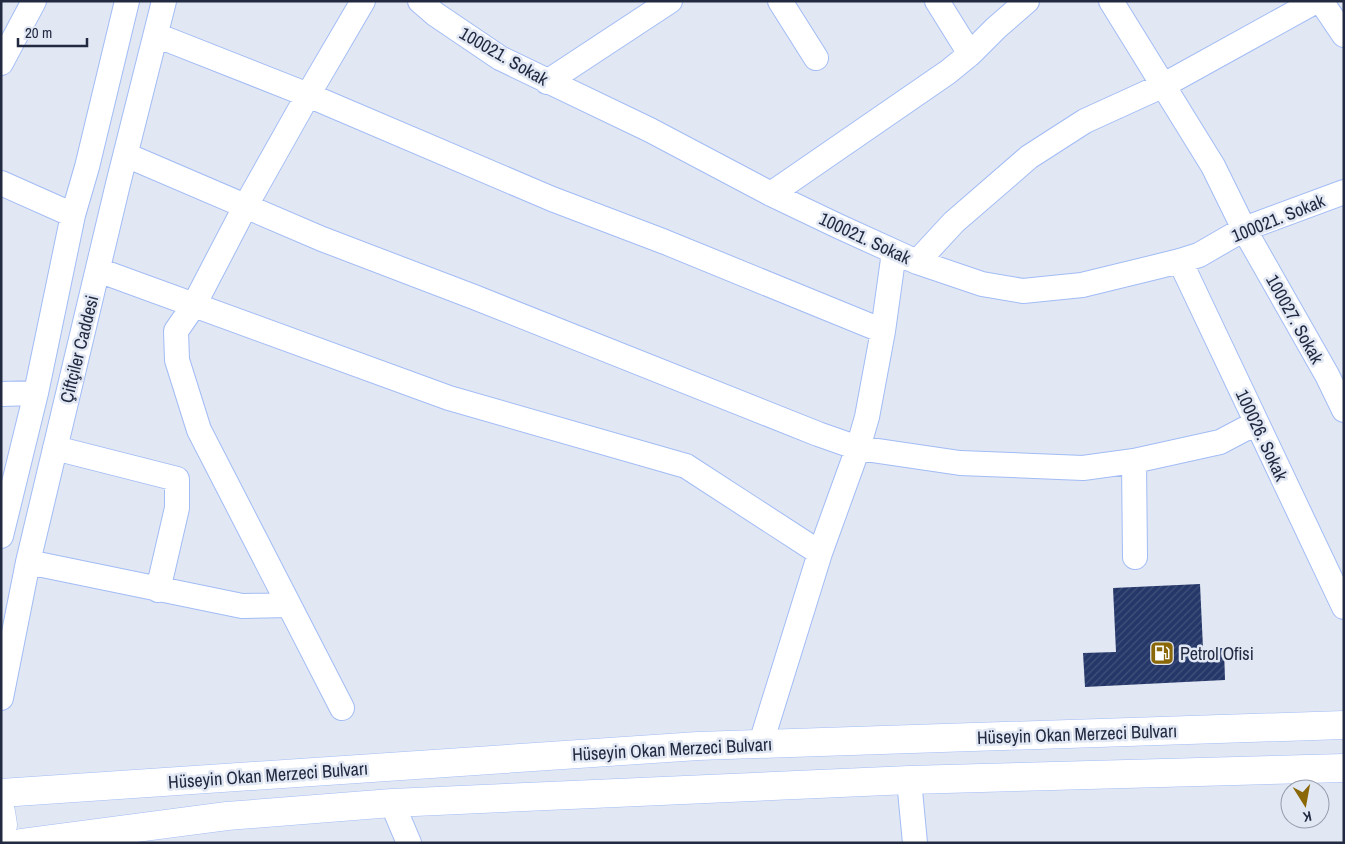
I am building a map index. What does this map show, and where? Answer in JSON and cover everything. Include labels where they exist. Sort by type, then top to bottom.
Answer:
[{"type":"main road","name":"Hüseyin Okan Merzeci Bulvarı","points":[[1,793],[688,746],[1344,725]]},
{"type":"main road","name":"Hüseyin Okan Merzeci Bulvarı","points":[[22,843],[227,816],[392,803],[909,780],[1344,768]]},
{"type":"main road","points":[[1,812],[3,825],[1,833]]},
{"type":"main road","points":[[139,843],[156,833],[227,816]]},
{"type":"street","points":[[1,63],[34,1]]},
{"type":"street","name":"Çiftçiler Caddesi","points":[[3,525],[36,392],[73,215],[88,167],[127,1]]},
{"type":"street","name":"Çiftçiler Caddesi","points":[[1,698],[28,562],[164,1]]},
{"type":"street","points":[[342,708],[199,430],[177,360],[176,331],[194,305],[245,207],[363,1]]},
{"type":"street","name":"100021. Sokak","points":[[420,1],[435,14],[500,58],[547,82],[650,130],[771,194],[894,252],[917,262],[982,284],[1023,291],[1082,285],[1180,262],[1199,255],[1244,229],[1344,192]]},
{"type":"street","points":[[547,82],[670,1]]},
{"type":"street","points":[[780,1],[816,58]]},
{"type":"street","points":[[937,1],[970,54]]},
{"type":"street","points":[[771,194],[948,72],[1027,1]]},
{"type":"street","name":"100027. Sokak","points":[[1111,1],[1213,166],[1244,229],[1335,370],[1344,410]]},
{"type":"street","points":[[917,262],[954,222],[1029,157],[1084,121],[1164,85],[1316,1]]},
{"type":"street","points":[[1321,1],[1344,35]]},
{"type":"street","points":[[156,35],[308,95],[552,198],[666,242],[883,331]]},
{"type":"street","points":[[126,155],[245,207],[818,434],[858,448],[970,464],[1083,468],[1134,461],[1220,442],[1256,423]]},
{"type":"street","points":[[1,183],[73,215]]},
{"type":"street","points":[[761,744],[820,553],[858,448],[867,417],[883,331],[894,252]]},
{"type":"street","name":"100026. Sokak","points":[[1180,262],[1344,607]]},
{"type":"street","points":[[98,270],[449,398],[686,466],[820,553]]},
{"type":"street","points":[[1,394],[36,392]]},
{"type":"street","points":[[55,448],[177,479],[177,508],[158,590]]},
{"type":"street","points":[[1134,461],[1135,558]]},
{"type":"street","points":[[28,562],[242,606],[288,604]]},
{"type":"street","points":[[909,780],[915,843]]},
{"type":"street","points":[[392,803],[409,843]]},
{"type":"building","points":[[1200,584],[1203,648],[1224,648],[1225,680],[1085,687],[1083,653],[1116,652],[1113,588]]},
{"type":"place","name":"Petrol Ofisi","points":[[1162,653]]}]
